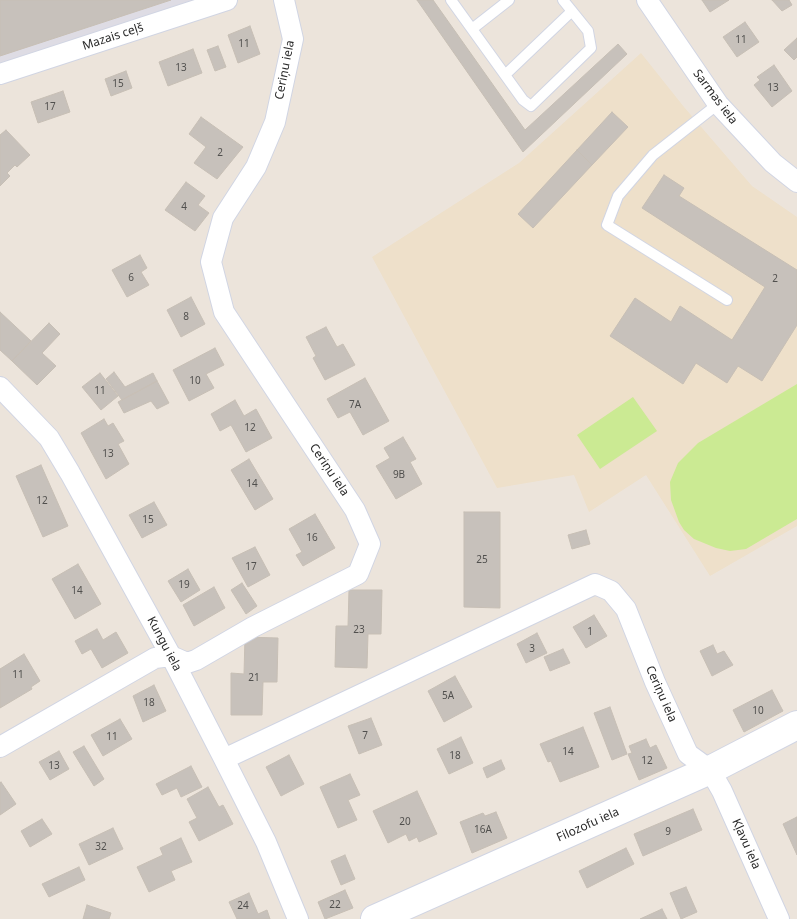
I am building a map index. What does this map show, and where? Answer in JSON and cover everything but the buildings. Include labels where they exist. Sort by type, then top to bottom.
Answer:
[{"type":"street","name":"Mazais ceļš","points":[[0,74],[227,0]]},
{"type":"street","name":"Ceriņu iela","points":[[0,747],[154,658],[171,656],[186,663],[196,660],[253,627],[358,574],[370,544],[355,510],[224,312],[211,262],[223,218],[256,168],[275,122],[293,39],[284,0]]},
{"type":"street","name":"Sarmas iela","points":[[648,0],[718,104],[773,163],[797,182]]},
{"type":"street","name":"Kungu iela","points":[[0,387],[49,438],[171,656],[266,842],[298,919]]},
{"type":"street","name":"Ceriņu iela","points":[[224,759],[595,584],[611,590],[626,609],[655,682],[688,754],[710,770]]},
{"type":"street","name":"Filozofu iela","points":[[375,919],[710,770],[797,725]]},
{"type":"street","name":"Kļavu iela","points":[[710,770],[722,791],[779,919]]},
{"type":"lane","points":[[451,0],[522,100],[531,106],[590,48],[588,31],[563,0]]},
{"type":"lane","points":[[472,29],[509,0]]},
{"type":"lane","points":[[505,75],[572,11]]},
{"type":"lane","points":[[718,104],[653,155],[618,196],[607,225],[727,300]]},
{"type":"shaded area","points":[[0,0],[230,0],[0,75]]},
{"type":"shaded area","points":[[641,53],[684,107],[752,186],[797,217],[797,526],[710,576],[646,475],[589,512],[574,475],[497,488],[372,257],[519,163]]},
{"type":"green space","points":[[797,384],[797,519],[746,549],[730,551],[716,548],[694,539],[684,530],[679,522],[671,500],[670,482],[678,463],[698,443]]},
{"type":"green space","points":[[633,397],[657,431],[600,469],[577,435]]}]
